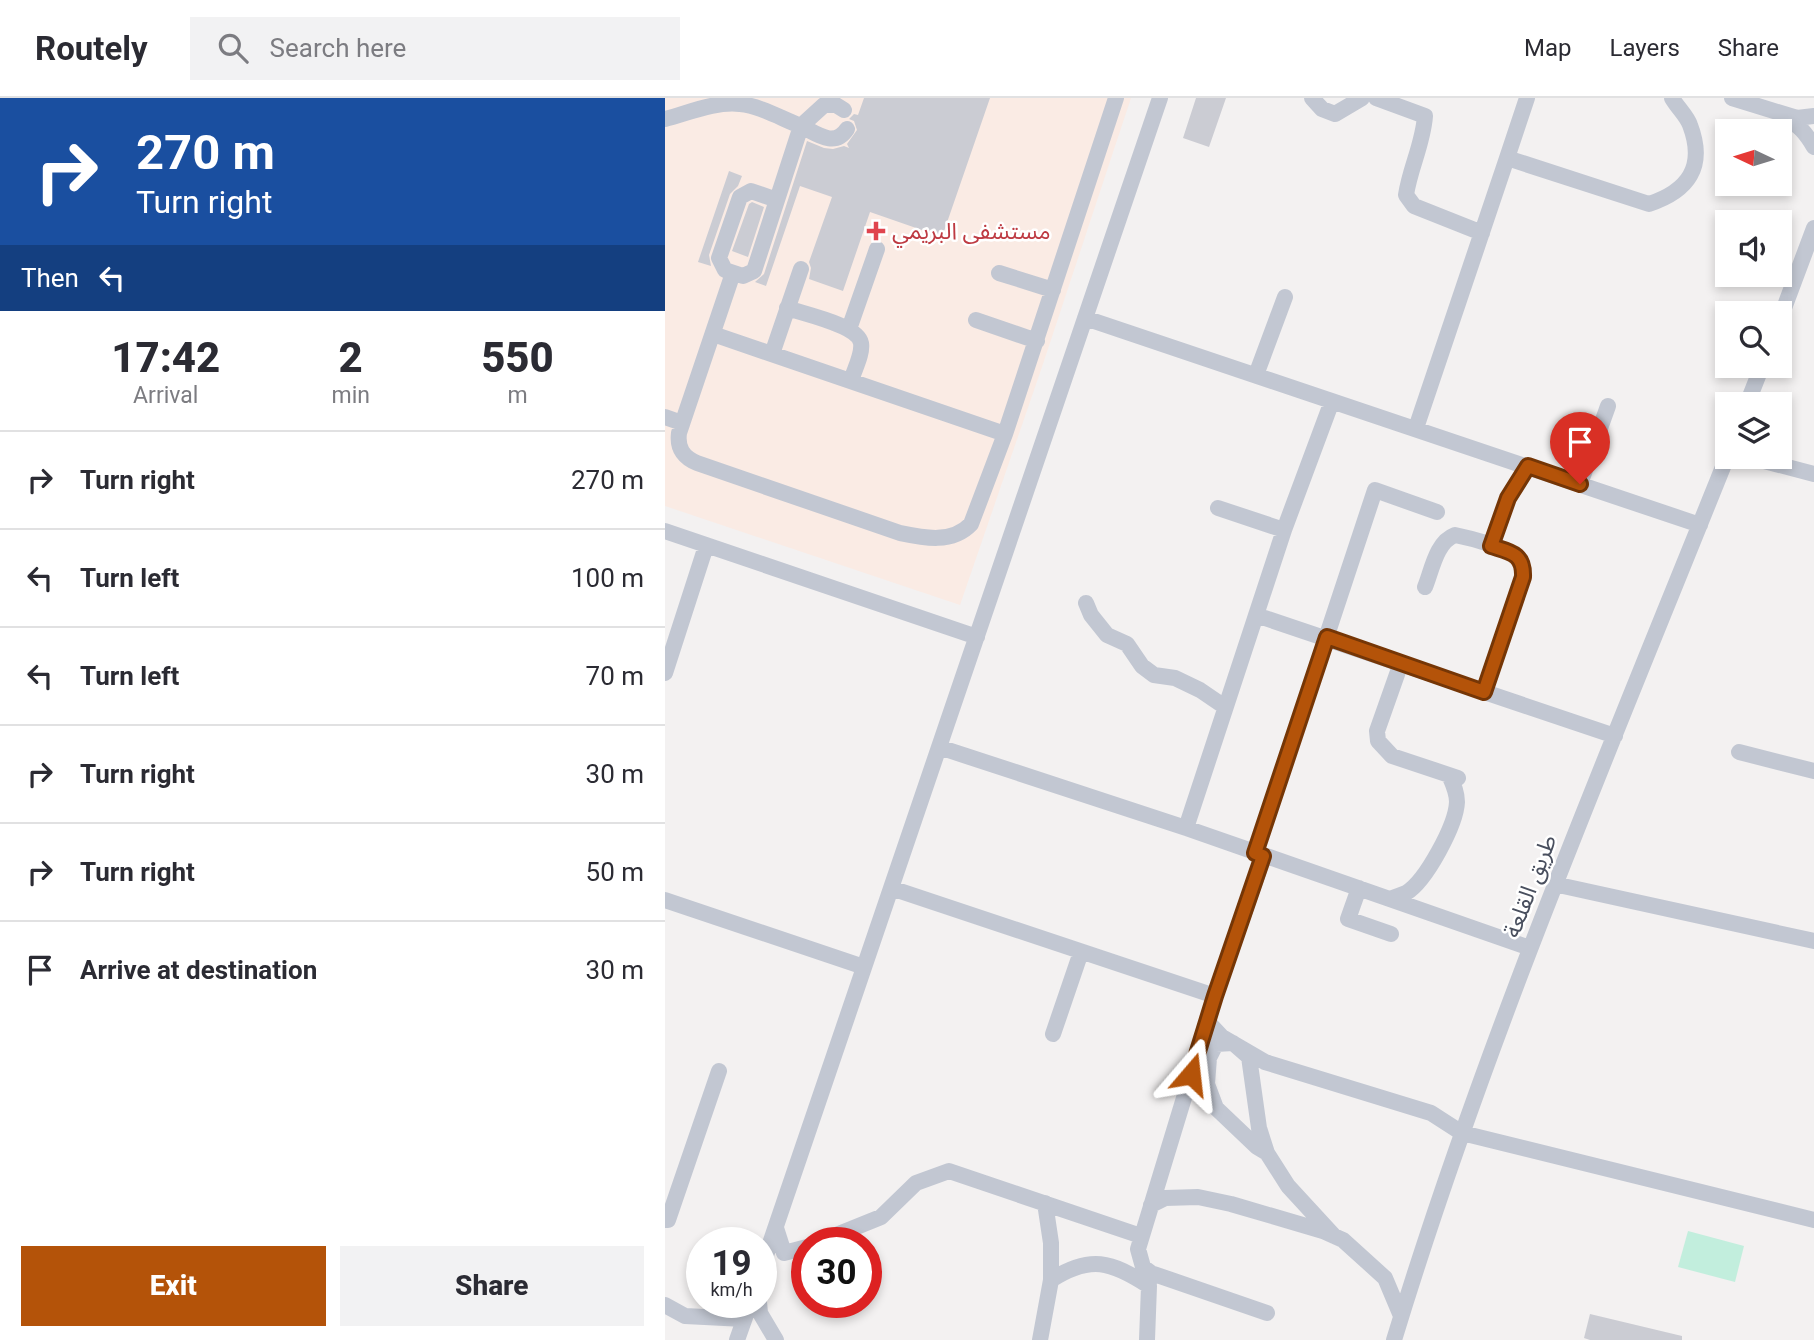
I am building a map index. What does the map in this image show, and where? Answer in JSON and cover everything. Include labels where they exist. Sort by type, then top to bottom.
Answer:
[{"type":"street","points":[[733,273],[677,442],[681,452],[688,459],[900,533],[929,538],[954,536],[971,524],[1005,434],[1116,98]]},
{"type":"street","points":[[776,1227],[1160,98]]},
{"type":"street","points":[[1312,98],[1322,109],[1335,114],[1362,98]]},
{"type":"street","points":[[1376,98],[1425,116],[1424,137],[1409,177],[1406,195],[1414,205],[1482,233]]},
{"type":"street","points":[[1416,428],[1527,98]]},
{"type":"street","points":[[1507,158],[1649,204],[1665,199],[1689,180],[1695,162],[1690,123],[1672,98]]},
{"type":"street","points":[[1732,98],[1797,118],[1814,116]]},
{"type":"street","points":[[665,119],[737,104],[757,108],[829,139],[840,138],[847,129]]},
{"type":"street","points":[[777,200],[751,191],[740,197],[719,258],[722,267],[747,276],[754,271],[801,127],[824,105],[836,105],[845,110]]},
{"type":"street","points":[[1773,112],[1795,123],[1807,134],[1814,146]]},
{"type":"street","points":[[1786,301],[1814,228]]},
{"type":"street","points":[[849,329],[877,249]]},
{"type":"street","points":[[772,354],[801,269]]},
{"type":"street","points":[[999,273],[1053,290]]},
{"type":"street","points":[[1256,375],[1285,297]]},
{"type":"street","points":[[787,308],[849,329],[859,336],[862,348],[851,381]]},
{"type":"street","points":[[1085,318],[1700,525]]},
{"type":"street","points":[[976,320],[1037,341]]},
{"type":"street","points":[[713,334],[1005,434]]},
{"type":"street","points":[[1186,828],[1284,530],[1332,401]]},
{"type":"street","points":[[1580,484],[1608,407]]},
{"type":"street","points":[[665,418],[683,424]]},
{"type":"street","points":[[1491,546],[1508,498],[1528,466]]},
{"type":"street","points":[[1792,468],[1814,474]]},
{"type":"street","name":"طريق القلعة","points":[[1394,1340],[1462,1133],[1530,948],[1722,469]]},
{"type":"street","points":[[1267,1313],[1151,1273],[1143,1267],[1140,1258],[1141,1237],[1375,490],[1437,512]]},
{"type":"street","points":[[1218,508],[1284,530]]},
{"type":"street","points":[[665,531],[977,637]]},
{"type":"street","points":[[1425,587],[1440,548],[1446,538],[1455,535],[1491,546],[1520,559],[1523,577],[1484,692]]},
{"type":"street","points":[[665,673],[706,546]]},
{"type":"street","points":[[1086,603],[1091,615],[1107,635],[1127,644],[1142,666],[1154,675],[1175,678],[1201,690],[1225,707]]},
{"type":"street","points":[[1256,615],[1615,736]]},
{"type":"street","points":[[1390,899],[1407,892],[1418,881],[1444,843],[1454,819],[1457,800],[1453,777],[1392,756],[1378,741],[1377,731],[1401,663]]},
{"type":"street","points":[[939,747],[1186,828],[1530,948]]},
{"type":"street","points":[[1739,752],[1814,771]]},
{"type":"street","points":[[1555,884],[1814,942]]},
{"type":"street","points":[[891,888],[1215,996]]},
{"type":"street","points":[[1359,888],[1348,919],[1391,934]]},
{"type":"street","points":[[665,900],[864,967]]},
{"type":"street","points":[[1053,1034],[1081,952]]},
{"type":"street","points":[[1207,1021],[1222,1037],[1265,1062],[1431,1114],[1462,1133],[1814,1220]]},
{"type":"street","points":[[1267,1153],[1257,1147],[1216,1108],[1207,1084],[1209,1058],[1216,1044],[1233,1043],[1249,1057],[1259,1128],[1267,1153],[1289,1186],[1335,1236]]},
{"type":"street","points":[[666,1222],[719,1071]]},
{"type":"street","points":[[856,1227],[881,1217],[916,1184],[949,1171],[1141,1237]]},
{"type":"street","points":[[1151,1205],[1165,1198],[1198,1197],[1231,1203],[1335,1236],[1385,1278],[1401,1317]]},
{"type":"street","points":[[1040,1340],[1051,1280],[1051,1243],[1045,1203]]},
{"type":"street","points":[[777,1231],[784,1253],[791,1251]]},
{"type":"street","points":[[1051,1280],[1073,1266],[1099,1264],[1122,1269],[1149,1286],[1147,1340]]},
{"type":"street","points":[[665,1305],[685,1316],[744,1319],[737,1340]]},
{"type":"street","points":[[763,1318],[776,1340]]},
{"type":"shaded area","name":"مستشفى البريمي","points":[[665,98],[1131,98],[960,605],[665,506]]},
{"type":"green space","points":[[1688,1231],[1744,1246],[1735,1282],[1678,1267]]},
{"type":"building","name":"مستشفى البريمي","points":[[864,98],[990,98],[942,237],[870,212],[843,291],[809,279],[809,262],[832,197],[800,186],[766,286],[755,282],[764,274],[807,141],[824,148],[849,148],[847,144],[857,130],[854,121],[849,119],[854,114],[858,115]]},
{"type":"building","points":[[1196,98],[1226,98],[1209,147],[1183,138]]},
{"type":"building","points":[[729,171],[742,176],[738,186],[730,194],[709,255],[711,266],[698,262]]},
{"type":"building","points":[[752,202],[764,207],[748,257],[732,251]]},
{"type":"building","points":[[1590,1314],[1682,1336],[1682,1340],[1590,1340],[1584,1338]]},
{"type":"place","name":"مستشفى البريمي","points":[[876,231]]},
{"type":"route","points":[[1191,1074],[1263,856],[1255,853],[1327,637],[1484,692],[1523,577],[1520,559],[1491,546],[1508,498],[1528,466],[1580,484]]}]
